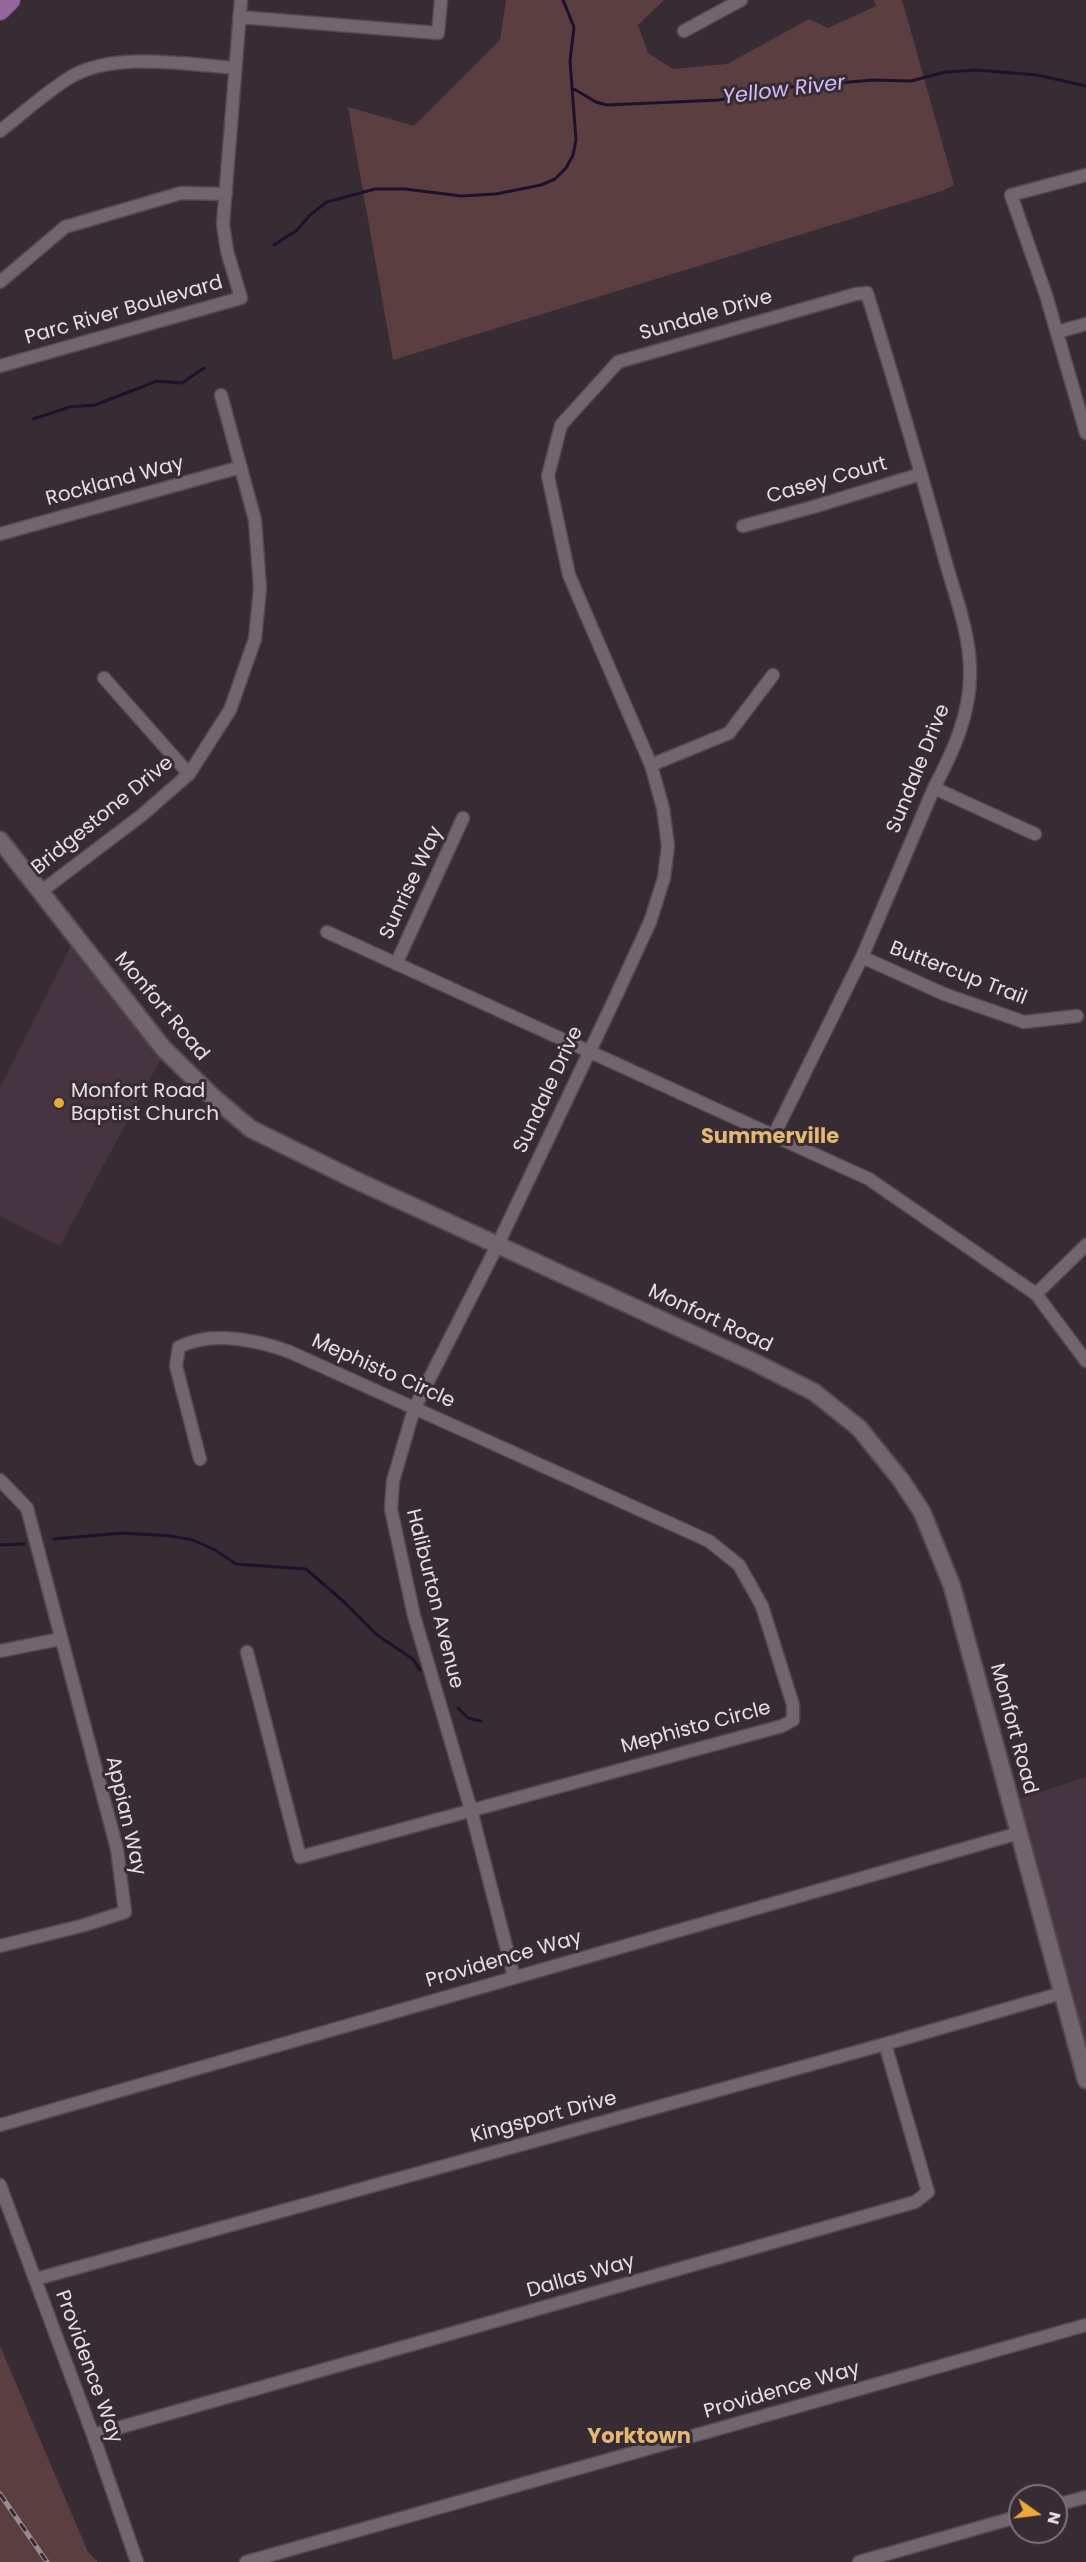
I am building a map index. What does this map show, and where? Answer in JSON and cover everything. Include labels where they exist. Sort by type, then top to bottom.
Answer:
[{"type":"street","name":"Parc River Boulevard","points":[[0,366],[241,298],[227,250],[223,224],[241,0]]},
{"type":"street","points":[[239,18],[438,33],[441,0]]},
{"type":"street","points":[[684,31],[741,0]]},
{"type":"street","points":[[0,131],[70,76],[99,66],[130,60],[236,68]]},
{"type":"street","points":[[1086,175],[1011,195],[1057,332],[1086,433]]},
{"type":"street","points":[[0,282],[65,226],[181,193],[226,194]]},
{"type":"street","name":"Sundale Drive","points":[[498,1244],[650,922],[664,878],[668,846],[663,808],[651,765],[569,575],[549,476],[561,424],[618,362],[856,294],[867,293],[921,474],[968,644],[970,672],[967,703],[948,761],[934,788],[862,957],[774,1135]]},
{"type":"street","points":[[1057,332],[1086,324]]},
{"type":"street","name":"Bridgestone Drive","points":[[39,893],[141,815],[189,774],[230,710],[255,639],[260,588],[255,520],[220,394]]},
{"type":"street","name":"Rockland Way","points":[[0,534],[241,467]]},
{"type":"street","name":"Casey Court","points":[[742,526],[921,474]]},
{"type":"street","points":[[651,765],[729,733],[773,675]]},
{"type":"street","points":[[104,678],[189,774]]},
{"type":"street","points":[[934,788],[1035,834]]},
{"type":"street","name":"Sunrise Way","points":[[396,964],[463,818]]},
{"type":"street","name":"Monfort Road","points":[[2,848],[163,1048],[250,1129],[814,1392],[859,1428],[901,1480],[922,1512],[952,1586],[1086,2080]]},
{"type":"street","points":[[327,932],[869,1179],[1036,1294],[1086,1361]]},
{"type":"street","name":"Buttercup Trail","points":[[862,957],[944,994],[1024,1022],[1077,1016]]},
{"type":"street","name":"Haliburton Avenue","points":[[498,1244],[414,1409],[393,1481],[391,1509],[414,1616],[471,1810],[514,1977]]},
{"type":"street","points":[[1036,1294],[1086,1245]]},
{"type":"street","name":"Mephisto Circle","points":[[200,1459],[176,1366],[179,1347],[188,1343],[219,1338],[264,1343],[290,1352],[671,1524],[716,1547],[739,1565],[762,1606],[793,1705],[793,1720],[782,1726],[300,1857],[248,1652]]},
{"type":"street","name":"Appian Way","points":[[0,1480],[27,1508],[117,1849],[125,1912],[81,1926],[0,1946]]},
{"type":"street","points":[[0,1651],[60,1639]]},
{"type":"street","name":"Providence Way","points":[[0,2125],[1019,1833]]},
{"type":"street","name":"Kingsport Drive","points":[[36,2279],[1062,1993]]},
{"type":"street","name":"Dallas Way","points":[[93,2435],[915,2202],[928,2192],[885,2044]]},
{"type":"street","name":"Providence Way","points":[[0,2186],[93,2435],[137,2562]]},
{"type":"street","name":"Providence Way","points":[[246,2562],[1086,2325]]},
{"type":"street","points":[[1068,2502],[1086,2497]]},
{"type":"street","points":[[859,2562],[1008,2519]]},
{"type":"shaded area","points":[[506,0],[664,0],[638,25],[648,53],[673,69],[727,64],[809,19],[828,28],[876,6],[874,0],[902,0],[954,185],[942,191],[393,360],[348,107],[414,126],[500,40]]},
{"type":"shaded area","points":[[73,942],[164,1053],[60,1246],[0,1216],[0,1088]]},
{"type":"shaded area","points":[[1086,1777],[1086,2089],[1005,1804]]},
{"type":"shaded area","points":[[0,2346],[88,2552],[98,2562],[0,2562]]},
{"type":"waterway","points":[[274,245],[297,230],[310,215],[327,202],[375,189],[405,189],[461,196],[496,194],[541,185],[555,179],[566,168],[573,155],[576,140],[570,61],[574,27],[563,0]]},
{"type":"waterway","name":"Yellow River","points":[[574,89],[596,102],[607,105],[719,100],[780,88],[873,80],[911,81],[945,72],[976,70],[1037,75],[1086,86]]},
{"type":"waterway","points":[[33,419],[70,407],[95,405],[157,381],[182,383],[204,368]]},
{"type":"waterway","points":[[54,1539],[123,1533],[171,1536],[193,1540],[215,1550],[236,1564],[306,1569],[377,1635],[413,1659],[420,1670]]},
{"type":"waterway","points":[[0,1545],[24,1544]]},
{"type":"waterway","points":[[458,1708],[468,1718],[481,1721]]},
{"type":"railway","points":[[0,2494],[47,2562]]},
{"type":"place","name":"Monfort Road Baptist Church","points":[[59,1103]]},
{"type":"district","name":"Summerville","points":[[770,1138]]},
{"type":"district","name":"Yorktown","points":[[639,2438]]}]
